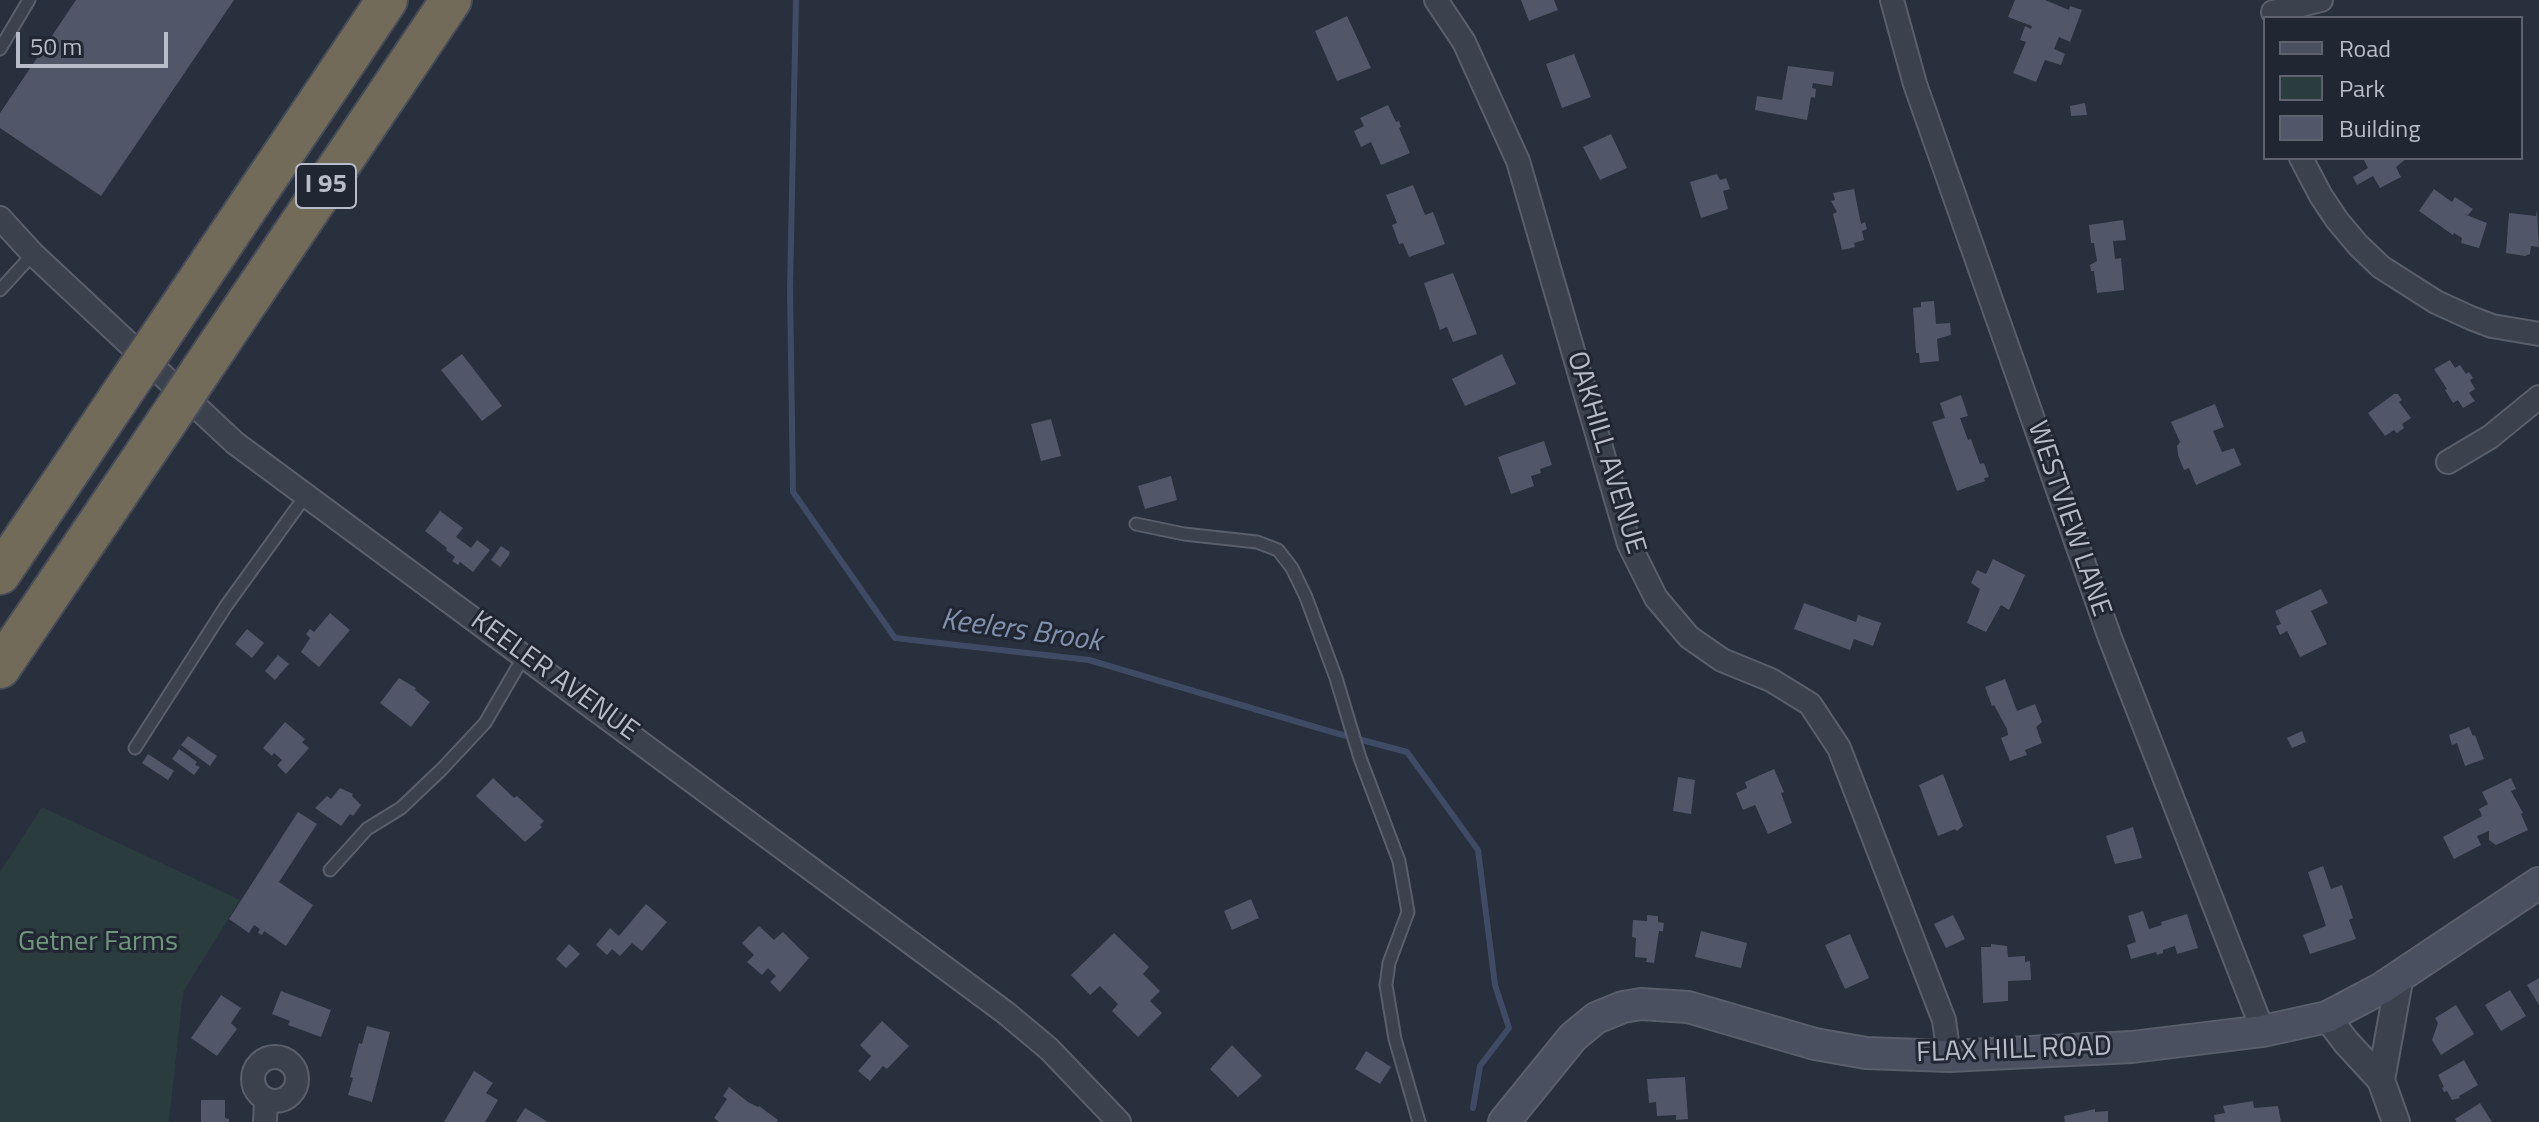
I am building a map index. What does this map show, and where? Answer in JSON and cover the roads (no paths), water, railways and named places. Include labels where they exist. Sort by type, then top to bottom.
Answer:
[{"type":"highway","name":"I 95","points":[[0,574],[387,0]]},
{"type":"highway","name":"I 95","points":[[0,668],[451,0]]},
{"type":"main road","name":"FLAX HILL ROAD","points":[[1504,1122],[1573,1037],[1609,1012],[1641,1004],[1688,1007],[1827,1047],[1866,1053],[1949,1056],[2132,1047],[2263,1031],[2327,1017],[2400,975],[2539,883]]},
{"type":"street","name":"OAKHILL AVENUE","points":[[1436,0],[1464,42],[1518,161],[1629,544],[1656,598],[1689,637],[1722,660],[1771,680],[1810,704],[1839,748],[1944,1020],[1949,1056]]},
{"type":"street","name":"WESTVIEW LANE","points":[[1892,0],[1915,84],[2110,638],[2263,1031]]},
{"type":"street","points":[[2272,10],[2321,0]]},
{"type":"street","points":[[2302,160],[2337,220],[2381,267],[2436,302],[2471,318],[2492,326],[2539,334]]},
{"type":"street","name":"KEELER AVENUE","points":[[0,218],[33,254],[235,443],[1006,1013],[1049,1049],[1119,1122]]},
{"type":"street","points":[[2448,462],[2490,437],[2539,397]]},
{"type":"street","points":[[2381,1080],[2400,975]]},
{"type":"street","points":[[2327,1017],[2381,1080],[2396,1122]]},
{"type":"street","points":[[265,1122],[266,1099]]},
{"type":"lane","points":[[0,49],[29,0]]},
{"type":"lane","points":[[0,290],[33,254]]},
{"type":"lane","points":[[135,748],[226,606],[306,495]]},
{"type":"lane","points":[[1136,524],[1184,534],[1257,542],[1278,550],[1292,568],[1306,597],[1360,758],[1399,861],[1408,912],[1389,963],[1386,985],[1395,1039],[1419,1122]]},
{"type":"lane","points":[[330,870],[367,829],[401,808],[485,723],[524,656]]},
{"type":"waterway","name":"Keelers Brook","points":[[796,0],[790,289],[793,492],[895,638],[1089,660],[1407,752],[1478,850],[1495,985],[1509,1028],[1480,1066],[1473,1108]]},
{"type":"park label","name":"Getner Farms","points":[[98,943]]}]
